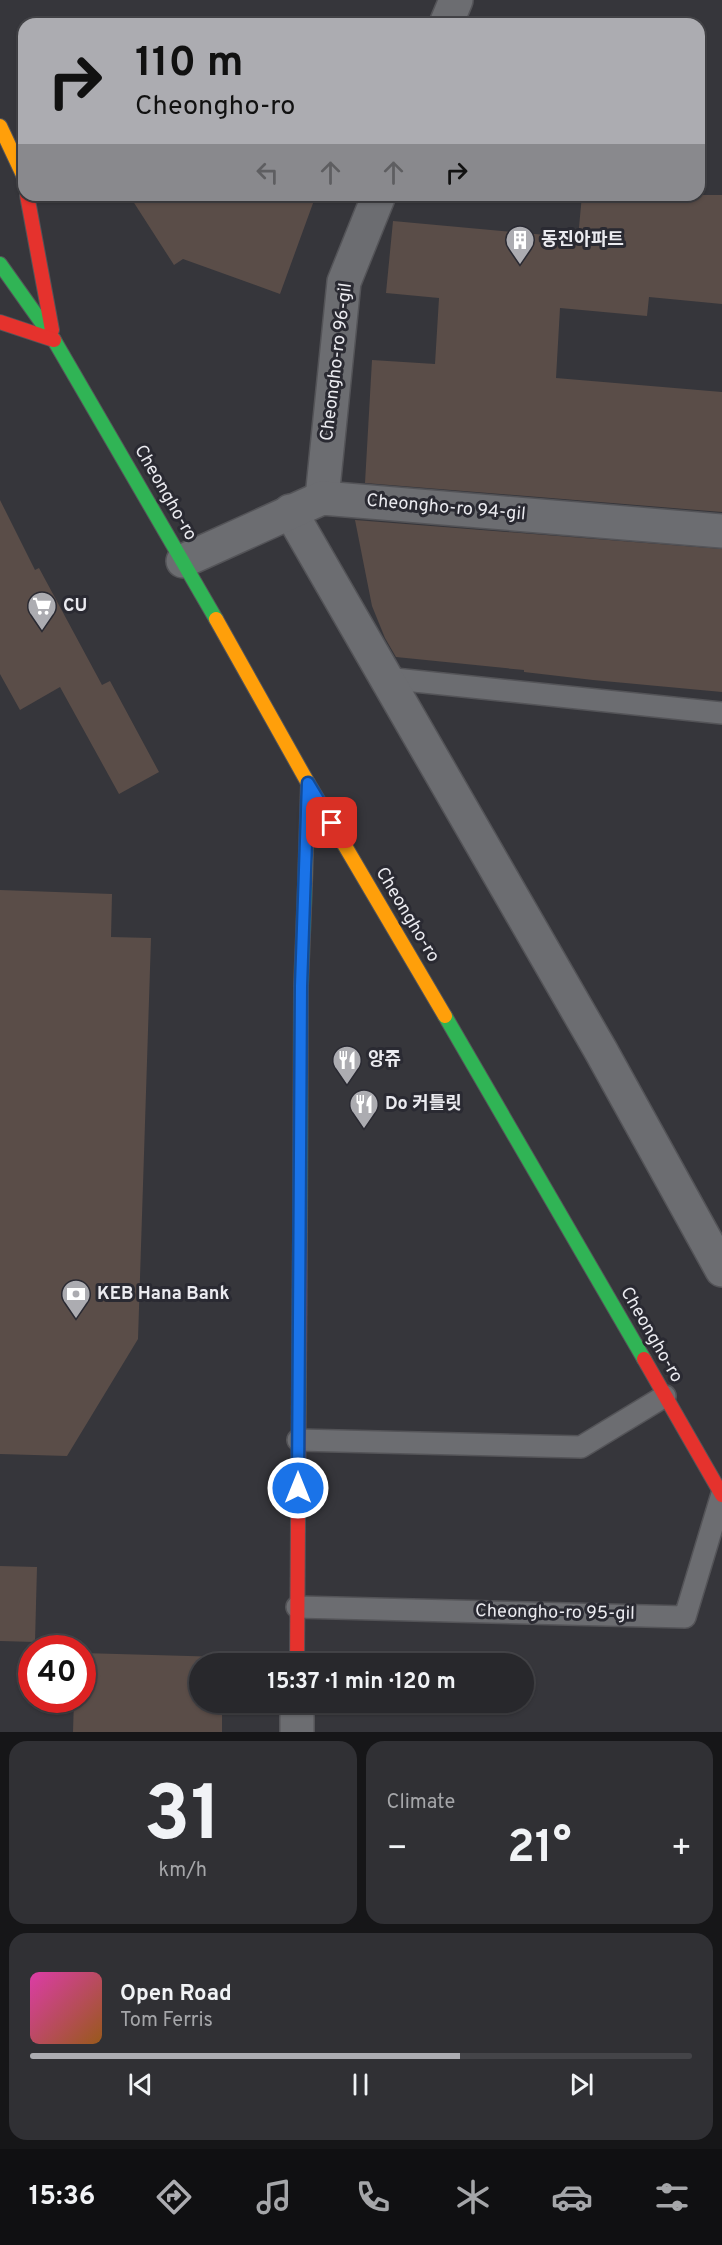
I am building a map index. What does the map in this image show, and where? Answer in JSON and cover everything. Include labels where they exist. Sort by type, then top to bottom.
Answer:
[{"type":"main road","points":[[0,126],[18,164]]},
{"type":"main road","points":[[0,322],[54,340],[28,201]]},
{"type":"main road","name":"Cheongho-ro","points":[[0,264],[54,340],[183,561],[308,783],[488,1088],[722,1494]]},
{"type":"main road","points":[[297,1653],[301,986],[308,783]]},
{"type":"street","points":[[449,18],[456,0]]},
{"type":"street","name":"Cheongho-ro 96-gil","points":[[322,498],[344,282],[377,201]]},
{"type":"street","name":"Cheongho-ro 94-gil","points":[[183,561],[322,498],[722,531]]},
{"type":"street","points":[[290,512],[601,1051],[722,1270]]},
{"type":"street","points":[[722,1494],[722,1502]]},
{"type":"street","points":[[297,1713],[297,1732]]},
{"type":"lane","points":[[386,678],[722,712]]},
{"type":"lane","points":[[298,1440],[581,1447],[665,1396]]},
{"type":"lane","name":"Cheongho-ro 95-gil","points":[[297,1607],[685,1617],[722,1494]]},
{"type":"building","points":[[705,195],[722,195],[722,304],[649,297],[647,316],[560,308],[556,378],[722,392],[722,512],[365,483],[372,360],[435,364],[439,298],[386,293],[393,221],[578,238],[581,201],[705,201]]},
{"type":"building","points":[[133,201],[314,201],[280,294],[183,259],[174,265]]},
{"type":"building","points":[[0,500],[35,570],[39,568],[102,685],[110,681],[159,772],[119,794],[60,687],[20,710],[0,674]]},
{"type":"building","points":[[355,520],[722,549],[722,692],[593,680],[524,672],[524,670],[396,657],[385,638],[372,606]]},
{"type":"building","points":[[0,890],[112,894],[111,937],[151,938],[138,1339],[67,1456],[0,1454]]},
{"type":"building","points":[[0,1566],[37,1567],[35,1635],[18,1635],[18,1642],[0,1641]]},
{"type":"building","points":[[96,1653],[189,1656],[189,1713],[222,1713],[222,1732],[73,1732],[74,1713],[96,1713]]},
{"type":"traffic: fast","points":[[0,264],[54,340],[216,619]]},
{"type":"traffic: fast","points":[[300,1230],[301,986],[305,884]]},
{"type":"traffic: fast","points":[[445,1016],[644,1359]]},
{"type":"traffic: slow","points":[[0,126],[18,164]]},
{"type":"traffic: slow","points":[[216,619],[308,783],[445,1016]]},
{"type":"traffic: slow","points":[[305,884],[308,783]]},
{"type":"traffic: jam","points":[[28,201],[52,330]]},
{"type":"traffic: jam","points":[[0,322],[54,340]]},
{"type":"traffic: jam","points":[[297,1653],[300,1230]]},
{"type":"traffic: jam","points":[[644,1359],[722,1495]]},
{"type":"place","name":"동진아파트","points":[[520,266]]},
{"type":"place","name":"CU","points":[[42,632]]},
{"type":"place","name":"앙쥬","points":[[347,1086]]},
{"type":"place","name":"Do 커틀릿","points":[[364,1130]]},
{"type":"place","name":"KEB Hana Bank","points":[[76,1320]]},
{"type":"route","points":[[298,1488],[301,986],[308,783],[332,823]]}]
